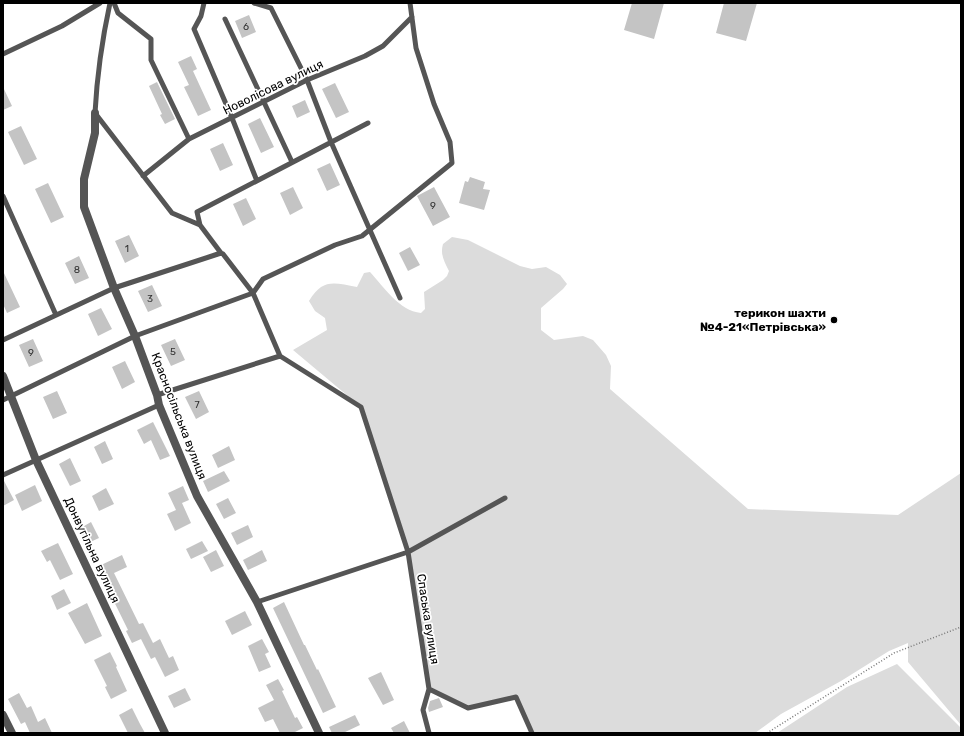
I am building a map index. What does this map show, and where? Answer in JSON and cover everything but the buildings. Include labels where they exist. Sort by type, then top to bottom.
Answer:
[{"type":"street","name":"Красносільська вулиця","points":[[95,113],[95,133],[84,179],[84,207],[114,288],[135,336],[157,395],[159,405],[197,496],[257,602],[319,733]]},
{"type":"street","name":"Донвугільна вулиця","points":[[3,376],[7,398],[165,733]]},
{"type":"street","points":[[3,715],[12,733]]},
{"type":"lane","points":[[3,54],[62,26],[100,3]]},
{"type":"lane","points":[[110,3],[102,39],[95,113],[172,213],[200,225]]},
{"type":"lane","points":[[114,3],[118,13],[151,39],[151,60],[189,140]]},
{"type":"lane","points":[[204,3],[201,16],[194,29],[257,181]]},
{"type":"lane","points":[[254,3],[271,8],[307,80],[331,142],[400,298]]},
{"type":"lane","points":[[7,398],[135,336],[253,293],[263,279],[335,245],[362,236],[452,164],[450,142],[434,104],[416,48],[410,3]]},
{"type":"lane","name":"Новолісова вулиця","points":[[143,176],[189,140],[307,80],[365,56],[383,46],[412,17]]},
{"type":"lane","points":[[225,19],[292,162]]},
{"type":"lane","points":[[157,395],[280,356],[253,293],[200,225],[197,212],[368,123]]},
{"type":"lane","points":[[3,196],[56,315]]},
{"type":"lane","points":[[3,340],[114,288],[221,253]]},
{"type":"lane","name":"Спаська вулиця","points":[[280,356],[361,407],[408,552],[429,689],[423,710],[429,733]]},
{"type":"lane","points":[[3,475],[159,405]]},
{"type":"lane","points":[[257,602],[408,552],[505,498]]},
{"type":"lane","points":[[429,689],[468,708],[516,696],[532,733]]},
{"type":"path","points":[[768,733],[894,653],[961,627]]},
{"type":"shaded area","points":[[452,237],[468,240],[520,266],[532,269],[546,267],[560,275],[567,284],[541,308],[541,330],[554,340],[583,336],[593,340],[606,355],[611,366],[610,389],[748,509],[898,515],[961,473],[961,725],[908,662],[908,643],[889,651],[841,681],[781,714],[755,733],[532,733],[515,697],[468,708],[429,689],[408,552],[361,407],[293,350],[327,330],[325,318],[315,311],[309,301],[314,294],[324,285],[330,284],[342,284],[357,287],[364,273],[370,272],[392,297],[406,308],[421,313],[425,309],[424,292],[447,276],[449,271],[443,258],[442,248],[443,244]]},
{"type":"shaded area","points":[[897,664],[961,728],[961,733],[777,733],[847,687]]},
{"type":"place","name":"терикон шахти №4-21«Петрівська»","points":[[834,320]]}]
